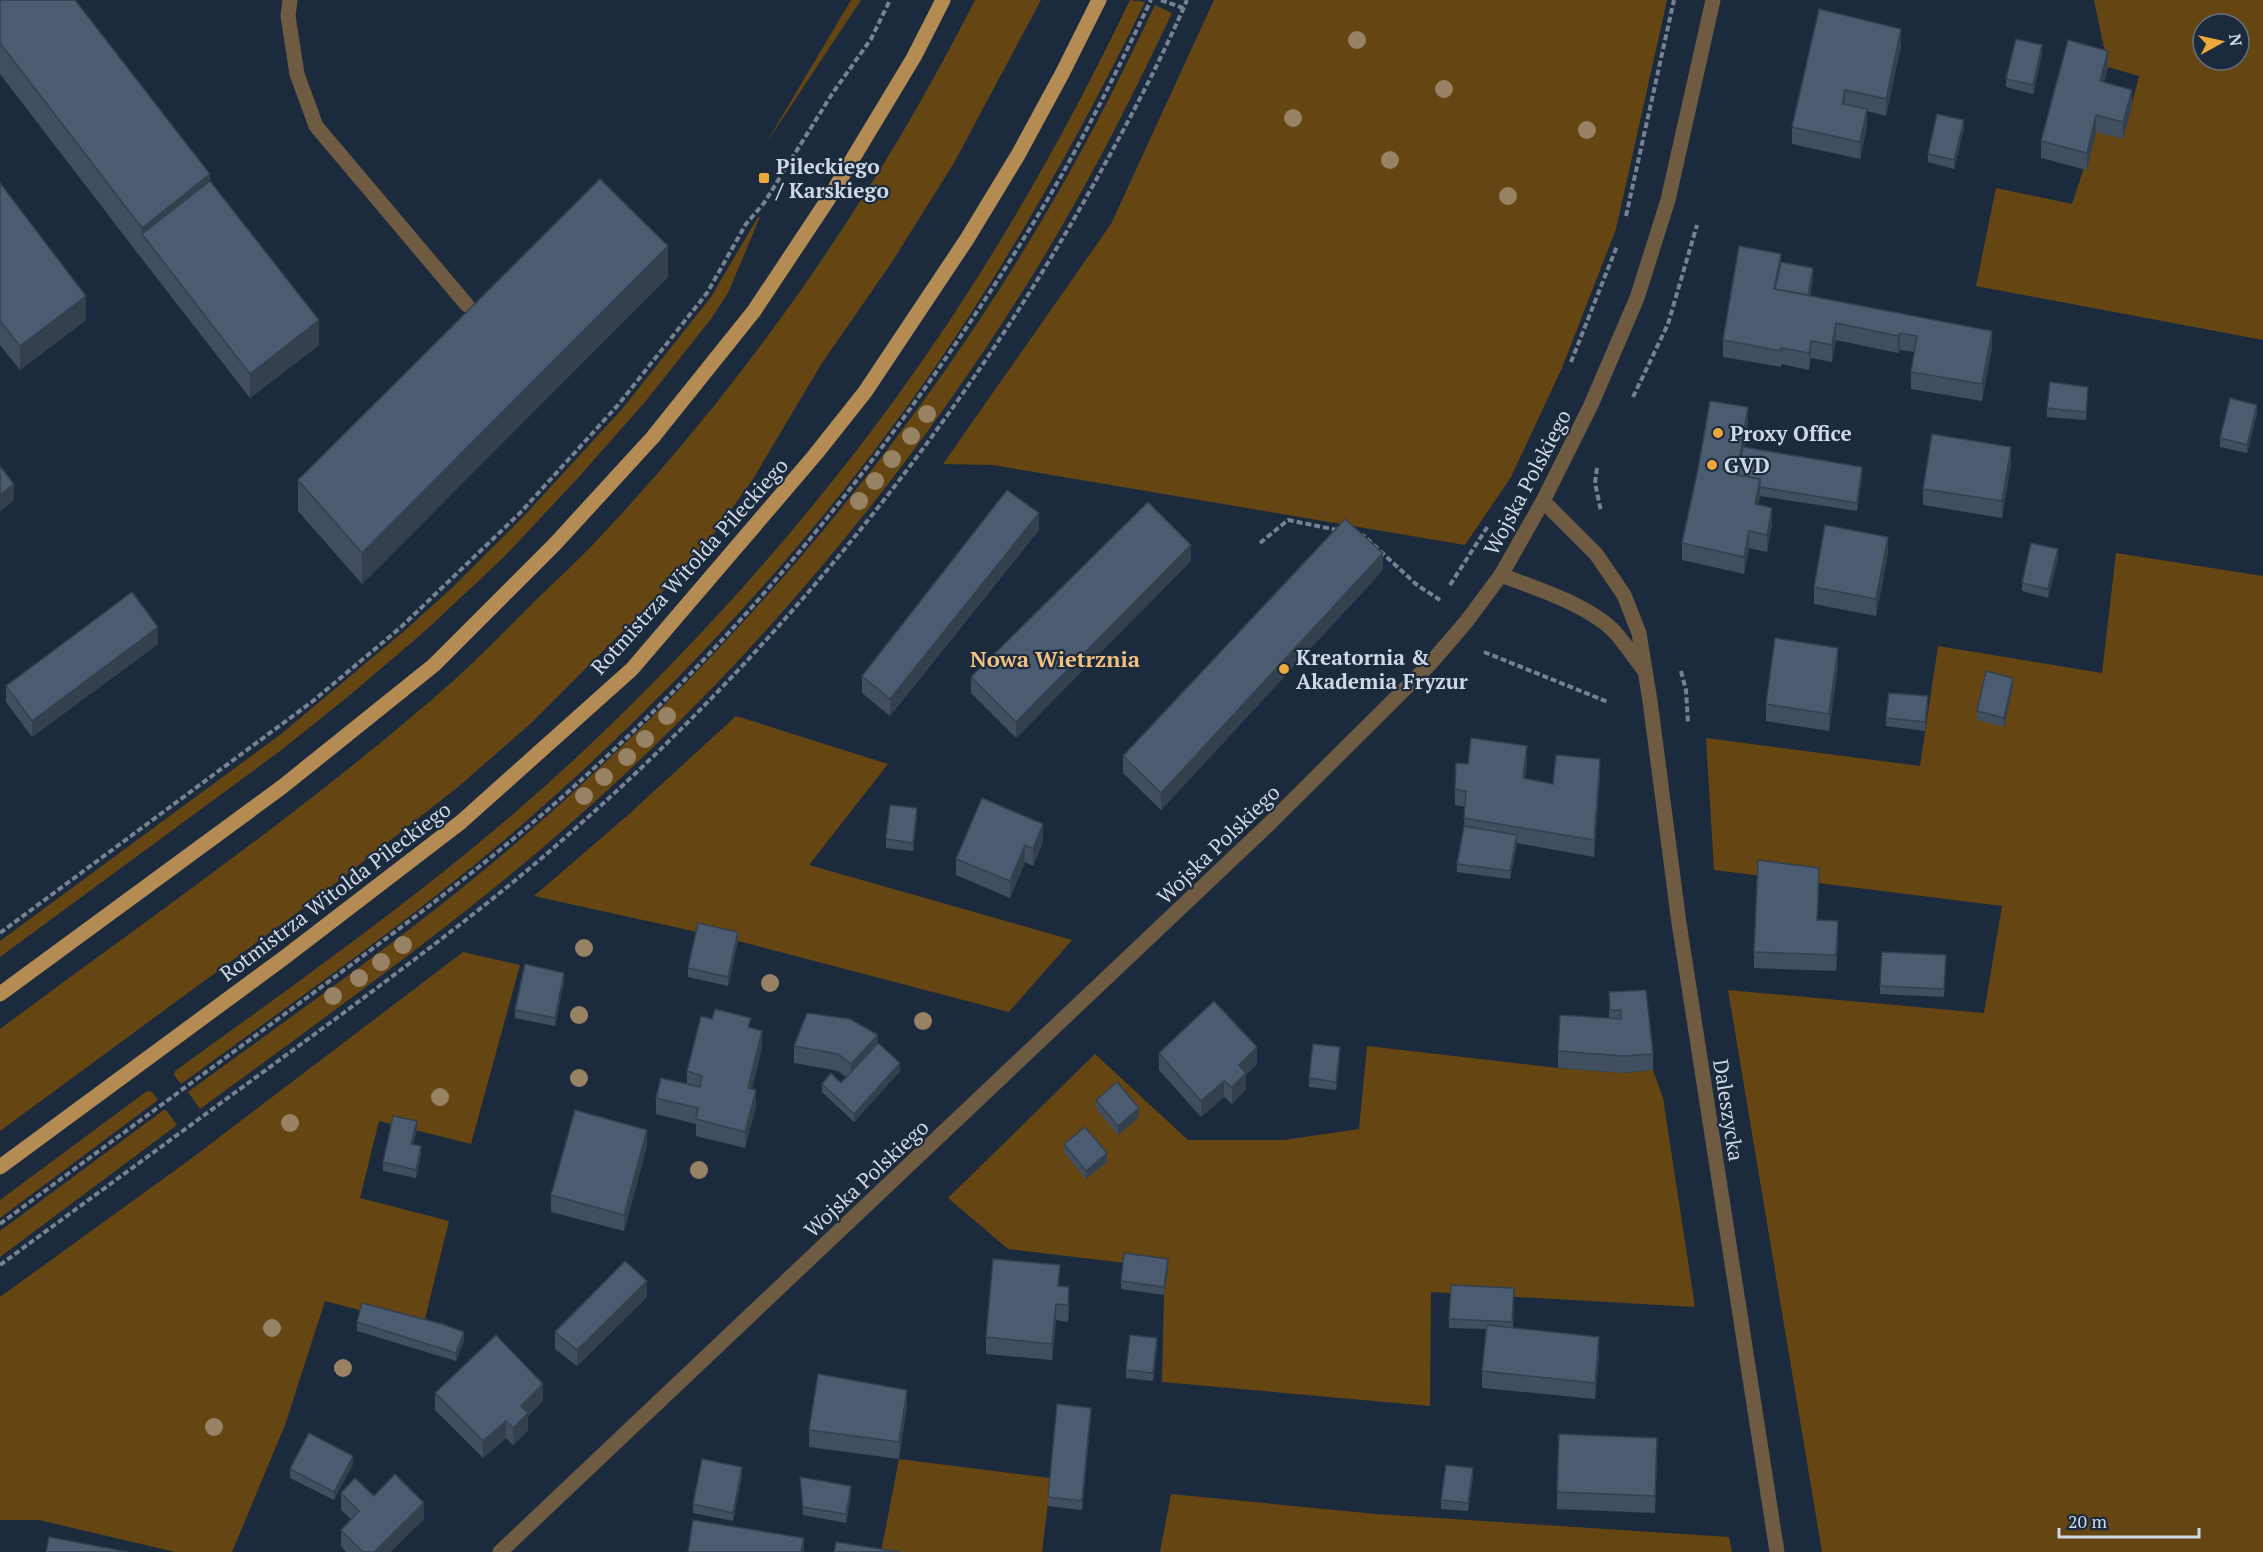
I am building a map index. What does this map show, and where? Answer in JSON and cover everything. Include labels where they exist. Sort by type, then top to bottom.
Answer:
[{"type":"main road","points":[[0,994],[282,787],[425,672],[555,544],[653,437],[754,311],[835,188],[914,57],[943,0]]},
{"type":"main road","name":"Rotmistrza Witolda Pileckiego","points":[[0,1167],[285,957],[461,822],[632,669],[815,455],[865,392],[968,239],[1013,164],[1063,72],[1098,0]]},
{"type":"street","points":[[290,0],[288,16],[297,74],[316,126],[467,305]]},
{"type":"street","name":"Wojska Polskiego","points":[[500,1552],[1268,825],[1430,664],[1466,622],[1501,575],[1543,501],[1603,379],[1637,298],[1671,190],[1713,0]]},
{"type":"street","name":"Daleszycka","points":[[1543,501],[1596,554],[1624,595],[1639,633],[1679,923],[1777,1552]]},
{"type":"street","points":[[1501,575],[1569,601],[1612,629],[1646,673]]},
{"type":"path","points":[[0,933],[314,701],[408,620],[520,513],[618,405],[707,293],[746,224],[764,203],[832,94],[871,39],[890,0]]},
{"type":"path","points":[[1161,0],[1183,8]]},
{"type":"path","points":[[1626,218],[1674,0]]},
{"type":"path","points":[[1568,370],[1619,240]]},
{"type":"path","points":[[1601,461],[1597,468],[1595,483],[1604,520]]},
{"type":"path","points":[[1260,543],[1288,520],[1342,531]]},
{"type":"path","points":[[1446,590],[1490,524]]},
{"type":"path","points":[[1353,534],[1364,536],[1417,585],[1440,600],[1433,609]]},
{"type":"path","points":[[1484,641],[1484,652],[1608,702]]},
{"type":"shaded area","points":[[851,0],[861,0],[765,145]]},
{"type":"shaded area","points":[[975,0],[1041,0],[954,163],[892,262],[822,363],[753,479],[712,536],[680,574],[529,725],[458,787],[313,901],[0,1131],[0,1029],[286,817],[398,728],[482,654],[592,545],[656,475],[759,348],[853,213],[896,144]]},
{"type":"shaded area","points":[[1130,0],[1145,2],[1055,175],[979,301],[905,409],[856,474],[750,600],[637,719],[516,830],[393,928],[181,1084],[174,1075],[175,1071],[432,881],[530,799],[634,702],[742,588],[843,467],[891,405],[936,341],[1040,174]]},
{"type":"shaded area","points":[[1214,0],[1667,0],[1616,229],[1562,368],[1511,477],[1465,545],[993,465],[943,464],[1111,224]]},
{"type":"shaded area","points":[[2094,0],[2263,0],[2263,340],[1976,286],[1996,188],[2072,204],[2096,132],[2123,138],[2139,76],[2108,67]]},
{"type":"shaded area","points":[[1155,5],[1172,13],[1086,183],[1006,318],[896,474],[774,622],[709,692],[641,759],[528,860],[389,970],[200,1109],[188,1092],[358,968],[483,871],[601,767],[748,617],[882,457],[944,372],[1002,285],[1082,149]]},
{"type":"shaded area","points":[[760,217],[728,293],[711,319],[645,402],[504,557],[425,631],[280,751],[0,957],[0,941],[281,734],[452,588],[524,516],[623,408],[711,297]]},
{"type":"shaded area","points":[[2116,553],[2263,576],[2263,1552],[1822,1552],[1728,990],[1984,1013],[2002,906],[1714,870],[1706,738],[1920,766],[1938,646],[2102,673]]},
{"type":"shaded area","points":[[736,716],[888,764],[809,865],[1072,940],[1009,1012],[738,941],[534,896],[628,815]]},
{"type":"shaded area","points":[[463,952],[520,965],[471,1144],[379,1121],[360,1198],[449,1221],[423,1327],[325,1301],[285,1425],[232,1552],[175,1552],[39,1520],[0,1520],[0,1297],[192,1158]]},
{"type":"shaded area","points":[[1367,1046],[1558,1068],[1623,1073],[1653,1070],[1663,1098],[1695,1307],[1431,1292],[1430,1406],[1162,1382],[1164,1295],[1168,1268],[1008,1249],[948,1198],[1095,1054],[1188,1140],[1284,1140],[1359,1129]]},
{"type":"shaded area","points":[[147,1091],[152,1092],[158,1100],[0,1218],[0,1200]]},
{"type":"shaded area","points":[[165,1109],[177,1125],[0,1257],[0,1231]]},
{"type":"shaded area","points":[[899,1459],[1051,1478],[1042,1552],[881,1552]]},
{"type":"shaded area","points":[[1171,1494],[1376,1514],[1729,1537],[1732,1552],[1160,1552]]},
{"type":"building","points":[[0,0],[75,0],[210,174],[142,228],[0,43]]},
{"type":"building","points":[[1819,9],[1901,29],[1886,99],[1845,90],[1842,104],[1867,109],[1860,142],[1792,127]]},
{"type":"building","points":[[2016,39],[2042,45],[2033,85],[2006,79]]},
{"type":"building","points":[[2068,40],[2108,51],[2100,81],[2132,90],[2123,122],[2096,115],[2087,153],[2041,141]]},
{"type":"building","points":[[1937,114],[1964,120],[1954,160],[1928,154]]},
{"type":"building","points":[[600,179],[668,246],[362,553],[298,480]]},
{"type":"building","points":[[210,181],[319,320],[250,374],[142,234]]},
{"type":"building","points":[[0,183],[86,296],[20,346],[0,321]]},
{"type":"building","points":[[1739,246],[1781,254],[1774,289],[1992,331],[1982,384],[1911,372],[1917,336],[1900,333],[1898,336],[1836,323],[1832,345],[1811,341],[1809,353],[1781,348],[1781,351],[1723,340]]},
{"type":"building","points":[[1781,262],[1813,268],[1808,295],[1775,289]]},
{"type":"building","points":[[2050,382],[2088,387],[2086,412],[2047,408]]},
{"type":"building","points":[[2230,398],[2257,405],[2247,445],[2220,438]]},
{"type":"building","points":[[1710,401],[1748,407],[1737,475],[1760,479],[1755,504],[1772,508],[1767,535],[1749,531],[1744,557],[1682,543]]},
{"type":"building","points":[[1932,434],[2011,447],[2002,501],[1923,489]]},
{"type":"building","points":[[1743,447],[1862,467],[1857,503],[1760,487],[1760,479],[1738,475]]},
{"type":"building","points":[[0,466],[14,484],[0,495]]},
{"type":"building","points":[[1007,490],[1039,513],[890,699],[862,676]]},
{"type":"building","points":[[1148,502],[1191,545],[1016,722],[971,677]]},
{"type":"building","points":[[1345,519],[1383,553],[1161,793],[1123,756]]},
{"type":"building","points":[[1825,525],[1888,537],[1876,599],[1814,587]]},
{"type":"building","points":[[2031,543],[2058,549],[2048,589],[2022,583]]},
{"type":"building","points":[[132,592],[158,627],[32,721],[6,686]]},
{"type":"building","points":[[1775,638],[1838,648],[1829,714],[1766,704]]},
{"type":"building","points":[[1986,671],[2013,678],[2004,718],[1977,711]]},
{"type":"building","points":[[1889,693],[1928,696],[1925,722],[1886,718]]},
{"type":"building","points":[[1471,738],[1527,746],[1523,778],[1553,784],[1556,755],[1600,759],[1594,840],[1464,818],[1466,791],[1455,789],[1456,763],[1468,764]]},
{"type":"building","points":[[982,798],[1043,824],[1033,849],[1025,845],[1010,881],[956,859]]},
{"type":"building","points":[[890,805],[917,808],[913,843],[886,839]]},
{"type":"building","points":[[1464,826],[1517,835],[1510,871],[1457,864]]},
{"type":"building","points":[[1758,860],[1819,868],[1817,920],[1838,921],[1836,955],[1754,952]]},
{"type":"building","points":[[698,923],[738,932],[728,977],[688,968]]},
{"type":"building","points":[[1882,952],[1946,955],[1944,989],[1880,986]]},
{"type":"building","points":[[525,964],[564,973],[555,1018],[515,1010]]},
{"type":"building","points":[[1646,990],[1653,1054],[1623,1056],[1558,1051],[1560,1015],[1621,1019],[1621,1010],[1610,1010],[1609,992]]},
{"type":"building","points":[[1214,1001],[1257,1047],[1239,1065],[1246,1073],[1232,1087],[1224,1081],[1201,1101],[1159,1053]]},
{"type":"building","points":[[715,1009],[751,1018],[748,1027],[762,1031],[748,1088],[756,1090],[745,1132],[696,1119],[698,1108],[656,1098],[661,1078],[700,1087],[702,1076],[687,1071],[701,1016],[712,1019]]},
{"type":"building","points":[[807,1013],[850,1019],[878,1035],[851,1064],[838,1054],[794,1046]]},
{"type":"building","points":[[878,1043],[900,1063],[854,1114],[822,1084],[831,1073],[841,1083]]},
{"type":"building","points":[[1313,1044],[1340,1047],[1336,1082],[1309,1078]]},
{"type":"building","points":[[1117,1082],[1139,1108],[1118,1126],[1096,1100]]},
{"type":"building","points":[[575,1110],[647,1130],[624,1215],[551,1195]]},
{"type":"building","points":[[393,1116],[417,1121],[411,1144],[421,1146],[416,1170],[383,1162]]},
{"type":"building","points":[[1085,1127],[1107,1153],[1086,1171],[1064,1144]]},
{"type":"building","points":[[1124,1253],[1168,1259],[1164,1287],[1121,1281]]},
{"type":"building","points":[[993,1259],[1060,1265],[1058,1286],[1069,1287],[1068,1305],[1056,1304],[1052,1344],[986,1337]]},
{"type":"building","points":[[625,1261],[647,1281],[577,1350],[555,1332]]},
{"type":"building","points":[[1451,1285],[1514,1288],[1512,1322],[1449,1319]]},
{"type":"building","points":[[362,1303],[464,1332],[456,1353],[357,1322]]},
{"type":"building","points":[[1487,1325],[1599,1337],[1595,1383],[1482,1371]]},
{"type":"building","points":[[496,1335],[543,1384],[521,1406],[528,1413],[513,1428],[506,1421],[483,1441],[435,1393]]},
{"type":"building","points":[[1130,1335],[1157,1338],[1153,1373],[1126,1370]]},
{"type":"building","points":[[818,1374],[907,1390],[899,1442],[809,1430]]},
{"type":"building","points":[[1057,1404],[1091,1408],[1082,1501],[1048,1497]]},
{"type":"building","points":[[309,1433],[353,1456],[334,1492],[290,1469]]},
{"type":"building","points":[[1559,1434],[1657,1438],[1655,1496],[1557,1492]]},
{"type":"building","points":[[702,1459],[742,1467],[733,1513],[693,1504]]},
{"type":"building","points":[[1446,1465],[1473,1468],[1468,1503],[1441,1500]]},
{"type":"building","points":[[395,1474],[424,1503],[374,1552],[363,1552],[341,1530],[359,1511],[341,1493],[355,1478],[374,1496]]},
{"type":"building","points":[[800,1477],[851,1486],[846,1514],[803,1507]]},
{"type":"building","points":[[693,1520],[804,1538],[801,1552],[688,1552]]},
{"type":"building","points":[[49,1537],[128,1552],[46,1552]]},
{"type":"building","points":[[836,1542],[900,1552],[834,1552]]},
{"type":"place","name":"Pileckiego / Karskiego","points":[[764,178]]},
{"type":"place","name":"Proxy Office","points":[[1718,433]]},
{"type":"place","name":"GVD","points":[[1712,465]]},
{"type":"place","name":"Kreatornia & Akademia Fryzur","points":[[1284,669]]},
{"type":"district","name":"Nowa Wietrznia","points":[[1055,658]]}]
